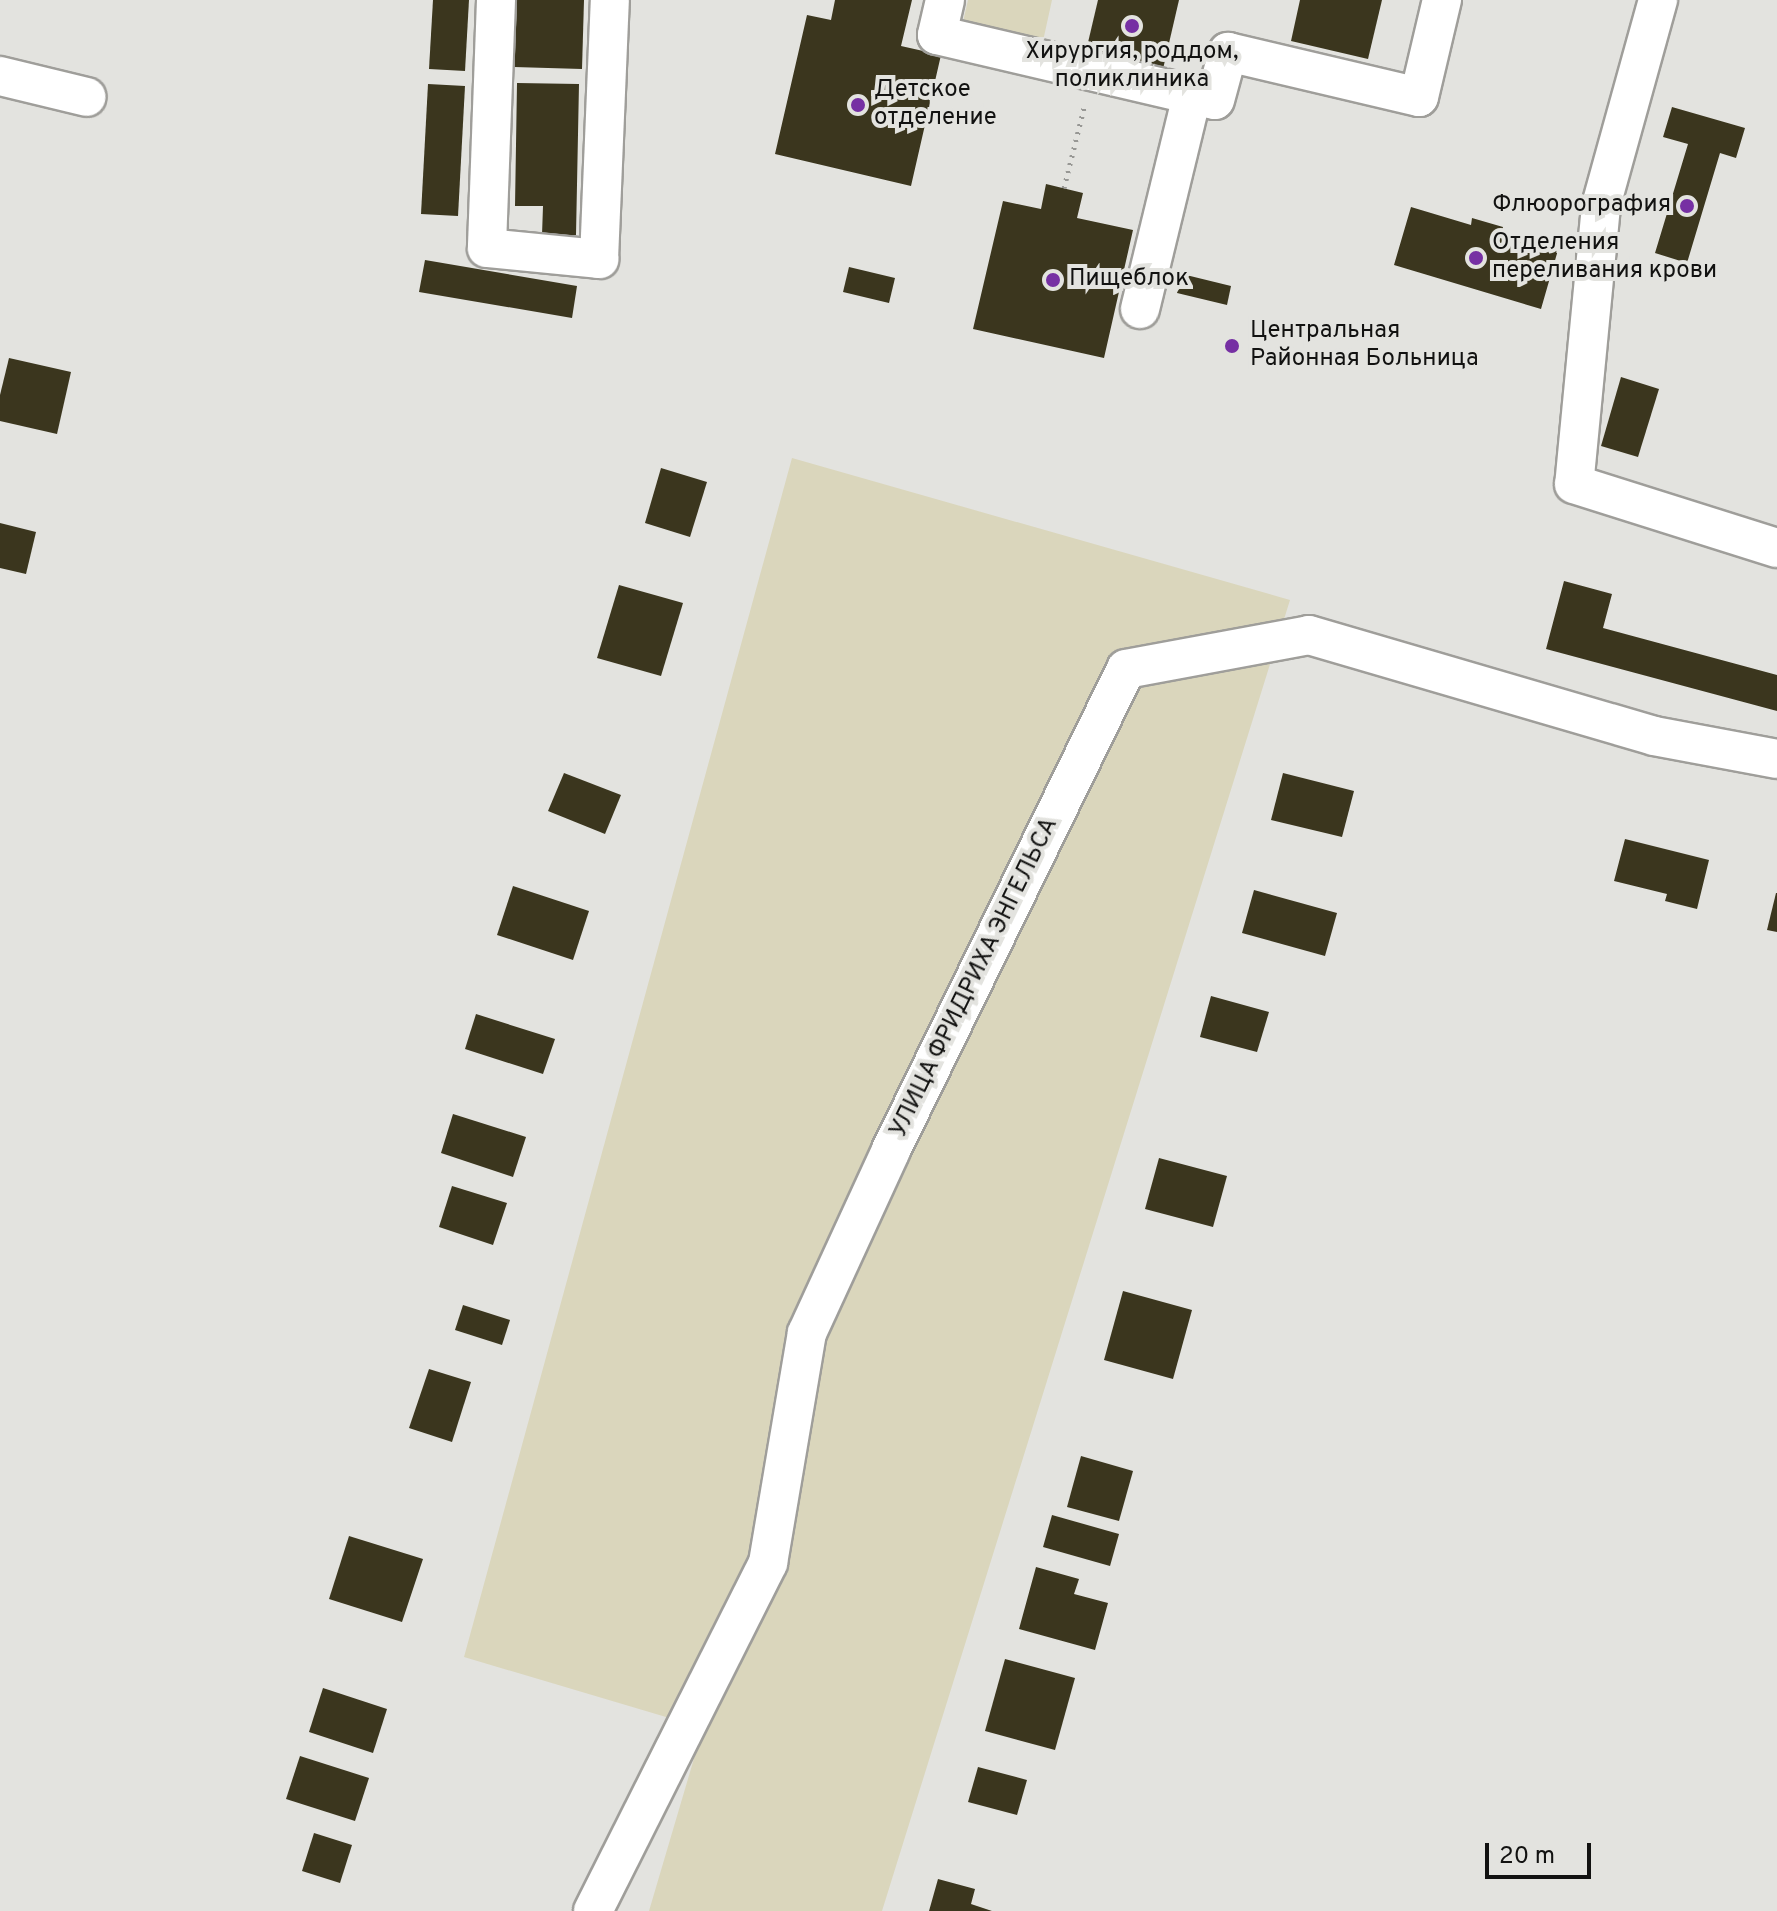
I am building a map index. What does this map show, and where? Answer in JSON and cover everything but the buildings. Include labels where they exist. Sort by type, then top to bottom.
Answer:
[{"type":"street","points":[[496,0],[487,248],[599,259],[610,0]]},
{"type":"street","points":[[945,0],[937,35],[1215,100],[1228,52],[1419,97],[1442,0]]},
{"type":"street","points":[[1658,0],[1601,206],[1574,484],[1777,548]]},
{"type":"street","points":[[0,76],[87,97]]},
{"type":"street","points":[[1140,309],[1192,95]]},
{"type":"street","name":"УЛИЦА ФРИДРИХА ЭНГЕЛЬСА","points":[[593,1911],[768,1563],[807,1333],[898,1136],[1126,669],[1309,635],[1654,736],[1777,759]]},
{"type":"path","points":[[1064,188],[1093,72]]},
{"type":"shaded area","points":[[968,0],[1052,0],[1043,41],[963,22]]},
{"type":"shaded area","points":[[792,458],[1290,600],[882,1911],[649,1911],[703,1728],[464,1657]]},
{"type":"place","name":"Хирургия, роддом, поликлиника","points":[[1132,26]]},
{"type":"place","name":"Детское отделение","points":[[858,105]]},
{"type":"place","name":"Флюорография","points":[[1687,206]]},
{"type":"place","name":"Отделения переливания крови","points":[[1476,258]]},
{"type":"place","name":"Пищеблок","points":[[1053,280]]},
{"type":"place","name":"Центральная Районная Больница","points":[[1232,346]]}]
